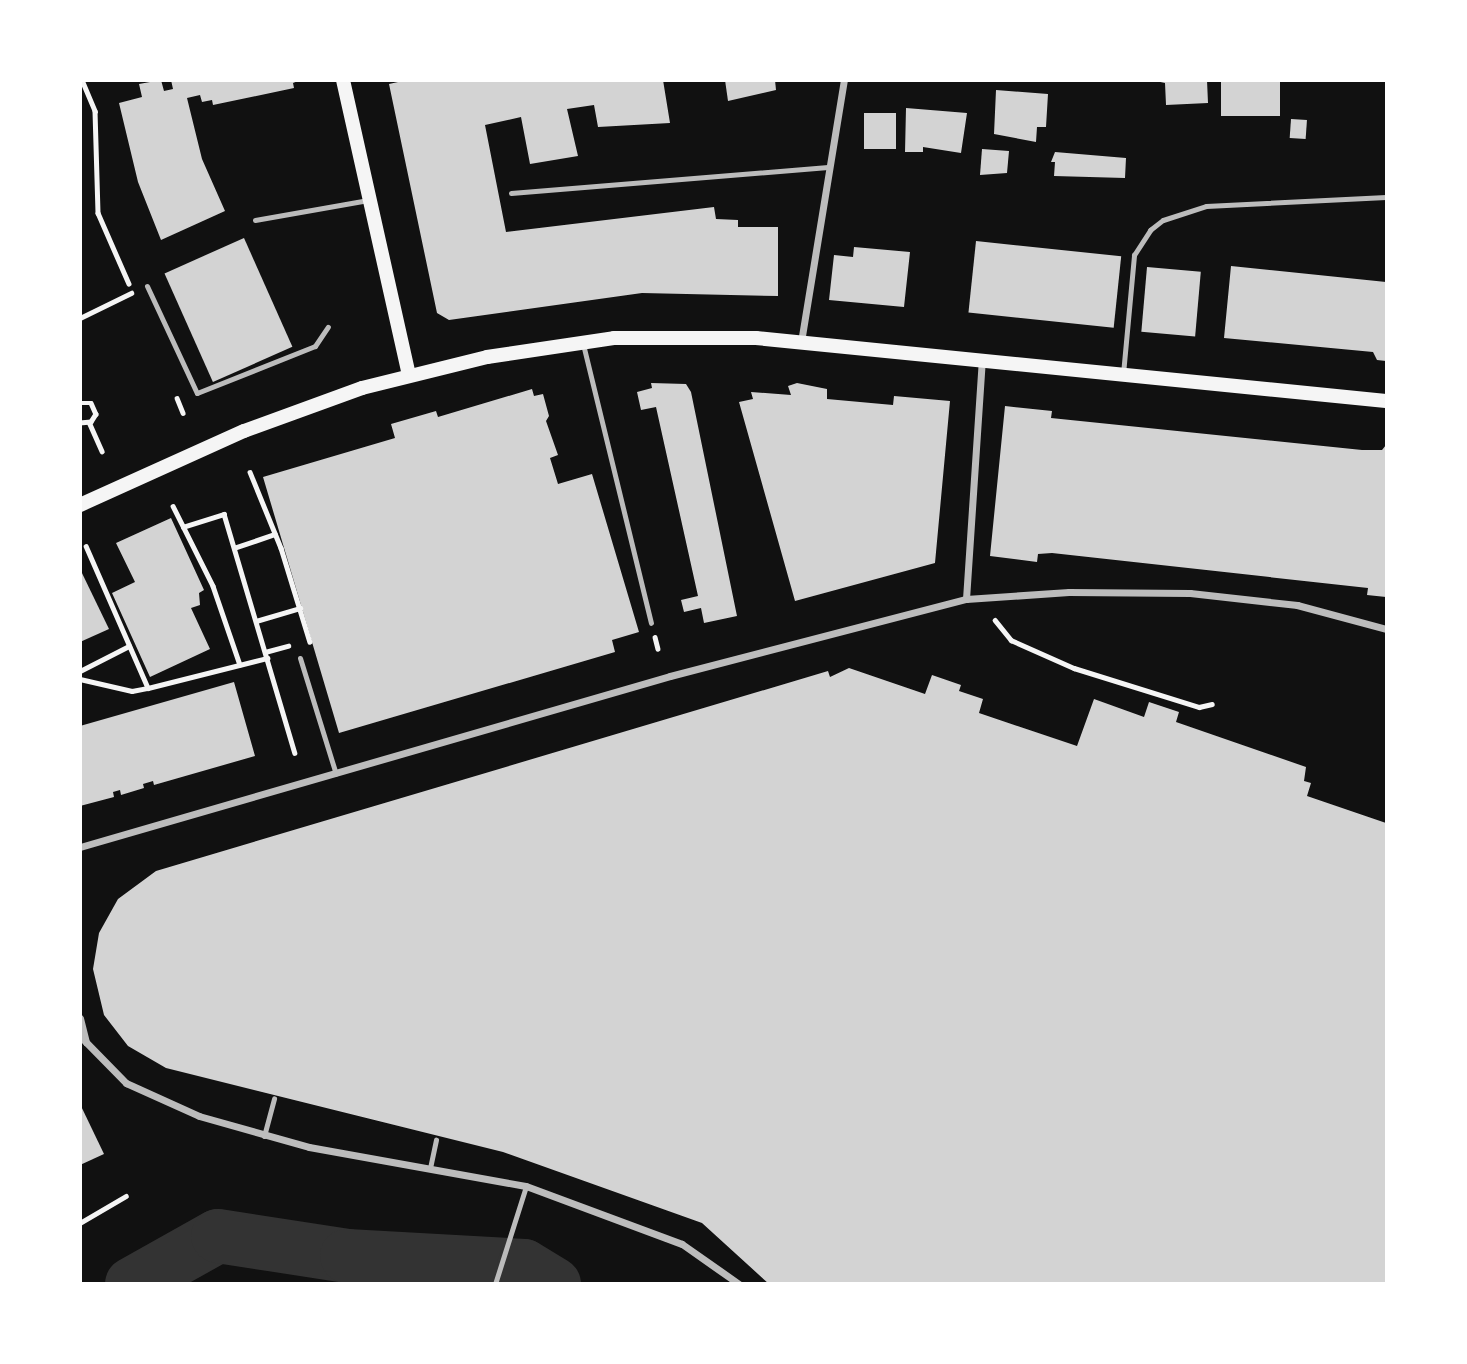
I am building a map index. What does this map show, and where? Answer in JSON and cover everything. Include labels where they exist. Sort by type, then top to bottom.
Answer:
[{"type":"main road","points":[[343,80],[409,375]]},
{"type":"main road","points":[[80,505],[282,415],[409,375],[582,341],[690,335],[801,342],[1387,401]]},
{"type":"street","points":[[801,342],[844,80]]},
{"type":"street","points":[[966,599],[982,360]]},
{"type":"street","points":[[80,847],[723,662],[966,599],[1069,592],[1190,593],[1297,605],[1387,629]]},
{"type":"street","points":[[80,1018],[86,1043]]},
{"type":"street","points":[[80,1036],[108,1069],[145,1094],[264,1136],[526,1186],[682,1244],[739,1283]]},
{"type":"lane","points":[[511,193],[828,167]]},
{"type":"lane","points":[[1123,374],[1134,255],[1150,230],[1163,220],[1206,206],[1387,197]]},
{"type":"lane","points":[[256,220],[368,201]]},
{"type":"lane","points":[[147,286],[197,393],[315,346],[328,327]]},
{"type":"lane","points":[[582,341],[651,623]]},
{"type":"lane","points":[[300,658],[336,774]]},
{"type":"lane","points":[[264,1136],[274,1098]]},
{"type":"lane","points":[[430,1168],[436,1140]]},
{"type":"lane","points":[[495,1283],[526,1186]]},
{"type":"path","points":[[82,80],[94,111],[98,213]]},
{"type":"path","points":[[80,318],[132,293]]},
{"type":"path","points":[[80,403],[89,402],[96,410],[89,422]]},
{"type":"path","points":[[80,422],[89,422]]},
{"type":"path","points":[[89,422],[102,451]]},
{"type":"path","points":[[250,472],[275,534],[313,652]]},
{"type":"path","points":[[173,506],[213,586],[240,665]]},
{"type":"path","points":[[183,527],[224,513],[295,753]]},
{"type":"path","points":[[234,548],[275,534]]},
{"type":"path","points":[[86,546],[148,688]]},
{"type":"path","points":[[256,621],[300,608]]},
{"type":"path","points":[[995,620],[1011,640],[1074,668],[1199,707],[1212,704]]},
{"type":"path","points":[[80,671],[130,646]]},
{"type":"path","points":[[80,679],[132,691],[267,658]]},
{"type":"path","points":[[80,1223],[126,1196]]},
{"type":"building","points":[[161,80],[164,91],[173,89],[171,80],[298,81],[293,83],[294,88],[213,105],[212,100],[202,102],[200,95],[187,98],[202,159],[225,211],[161,240],[138,182],[119,103],[142,97],[139,84]]},
{"type":"building","points":[[407,80],[663,80],[670,123],[598,127],[594,105],[567,109],[578,156],[530,164],[521,117],[485,125],[506,232],[714,207],[716,219],[738,220],[738,227],[778,227],[778,296],[642,293],[449,320],[437,313],[389,84]]},
{"type":"building","points":[[725,80],[775,80],[776,90],[728,101]]},
{"type":"building","points":[[1151,80],[1207,80],[1208,103],[1166,105],[1165,83]]},
{"type":"building","points":[[1221,80],[1280,80],[1280,116],[1221,116]]},
{"type":"building","points":[[996,90],[1048,94],[1046,127],[1037,127],[1036,142],[994,134]]},
{"type":"building","points":[[906,108],[967,113],[961,153],[923,147],[923,152],[905,152]]},
{"type":"building","points":[[864,113],[896,113],[896,149],[864,149]]},
{"type":"building","points":[[1291,119],[1307,120],[1306,139],[1290,138]]},
{"type":"building","points":[[982,149],[1009,151],[1007,173],[980,175]]},
{"type":"building","points":[[1055,152],[1126,158],[1125,178],[1054,176],[1055,162],[1051,162]]},
{"type":"building","points":[[244,238],[292,347],[213,382],[165,273]]},
{"type":"building","points":[[976,241],[1121,256],[1114,328],[968,313]]},
{"type":"building","points":[[854,247],[910,252],[904,307],[829,300],[834,255],[853,257]]},
{"type":"building","points":[[1231,266],[1386,282],[1386,361],[1377,360],[1373,352],[1224,338]]},
{"type":"building","points":[[1147,267],[1201,272],[1195,336],[1141,332]]},
{"type":"building","points":[[651,383],[686,384],[691,392],[737,616],[704,623],[701,608],[684,612],[681,600],[698,596],[656,407],[641,410],[637,392],[652,388]]},
{"type":"building","points":[[797,383],[827,389],[827,399],[893,405],[894,396],[950,401],[935,563],[795,601],[739,402],[753,399],[751,392],[791,395],[788,386]]},
{"type":"building","points":[[532,389],[534,396],[543,394],[549,416],[546,421],[558,455],[550,458],[558,484],[592,474],[639,632],[612,640],[615,652],[339,733],[263,477],[395,438],[391,424],[436,411],[438,417]]},
{"type":"building","points":[[1005,406],[1052,411],[1051,418],[1362,450],[1382,450],[1386,445],[1386,597],[1367,595],[1368,588],[1052,553],[1038,554],[1037,562],[990,556]]},
{"type":"building","points":[[171,518],[204,590],[199,593],[200,605],[191,608],[210,649],[150,677],[112,593],[135,582],[116,543]]},
{"type":"building","points":[[80,569],[109,629],[80,642]]},
{"type":"building","points":[[849,668],[925,694],[932,675],[961,685],[959,691],[983,699],[979,713],[1077,746],[1094,699],[1144,717],[1149,702],[1179,712],[1176,722],[1306,767],[1304,781],[1311,783],[1307,796],[1386,823],[1386,1284],[769,1284],[702,1223],[503,1152],[166,1068],[128,1046],[104,1015],[93,969],[99,933],[118,899],[156,871],[828,671],[830,677]]},
{"type":"building","points":[[234,682],[255,756],[154,785],[153,781],[143,784],[144,788],[121,795],[120,790],[113,792],[114,797],[80,806],[80,726]]},
{"type":"building","points":[[80,1104],[104,1154],[80,1165]]},
{"type":"waterway","points":[[132,1284],[218,1236],[347,1256],[524,1266],[554,1284]]}]
